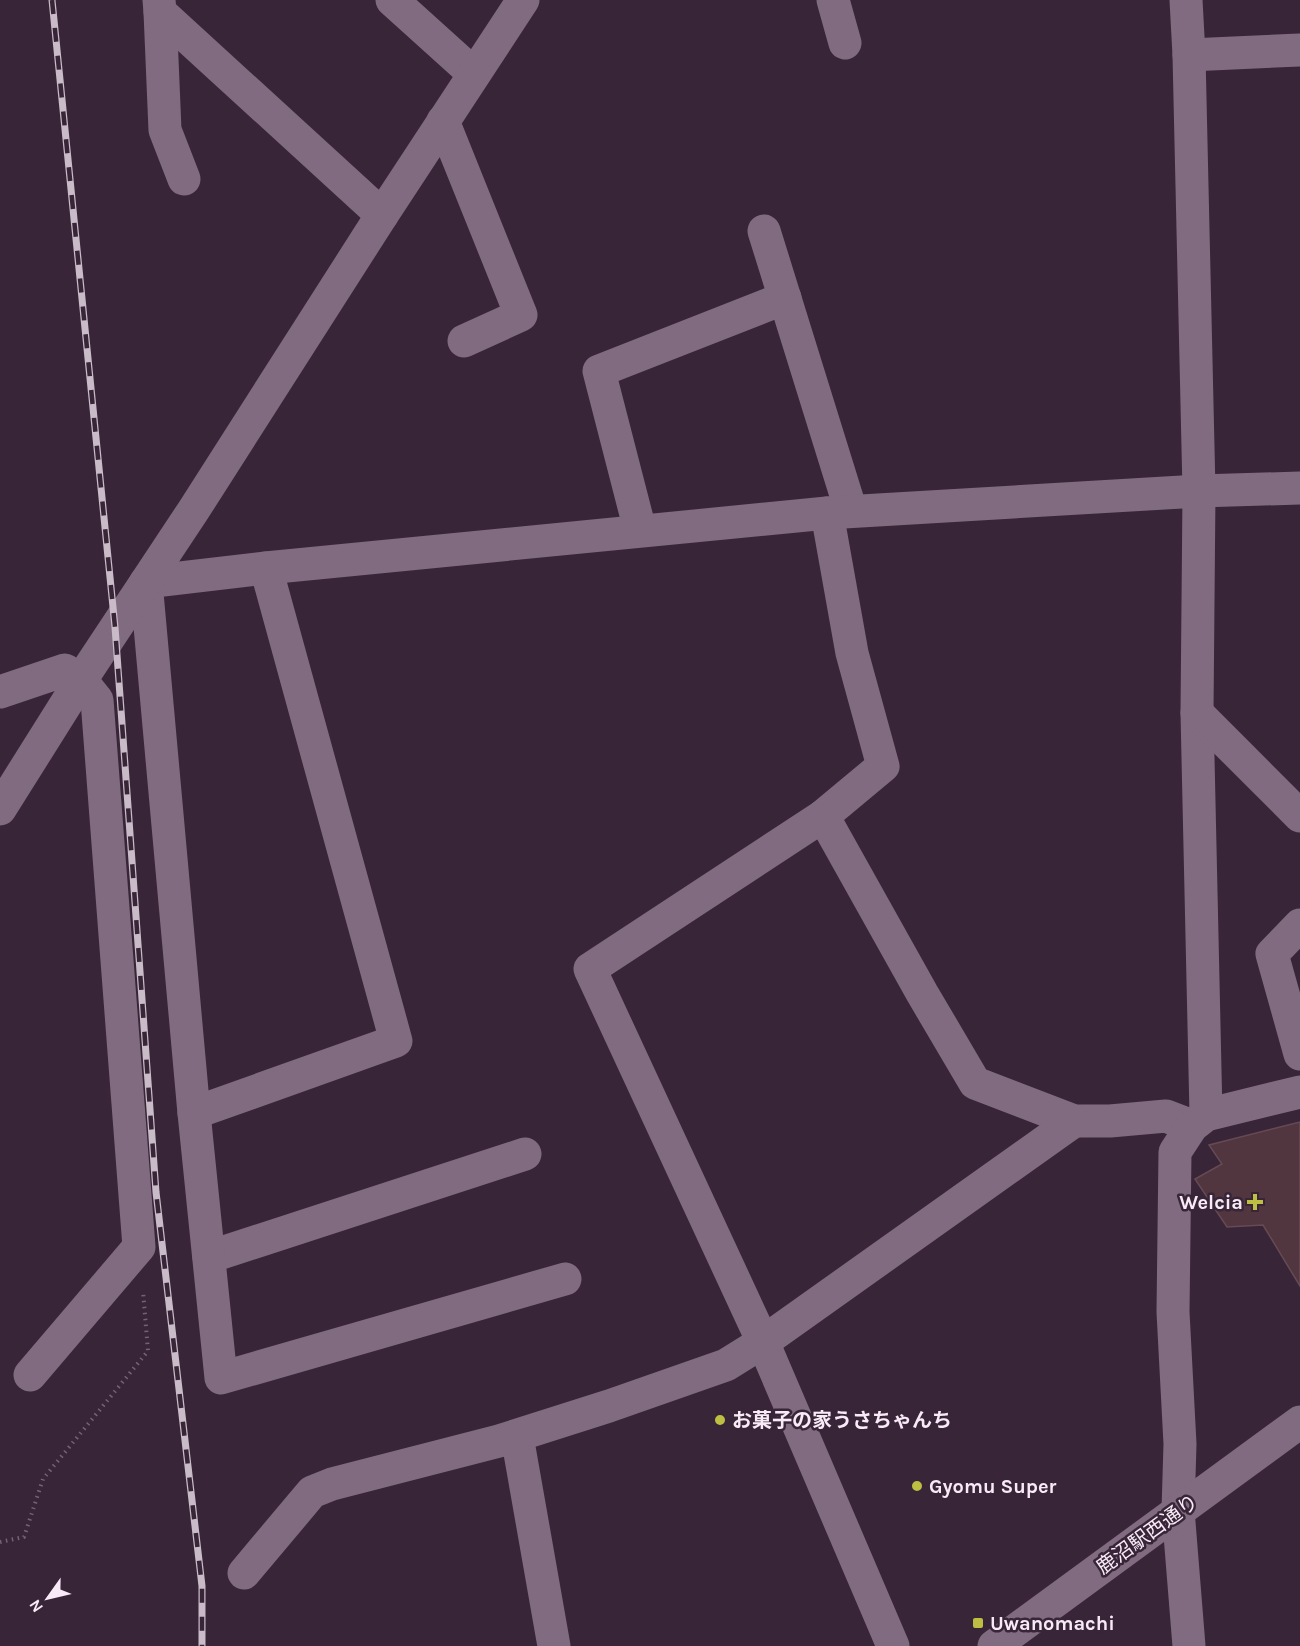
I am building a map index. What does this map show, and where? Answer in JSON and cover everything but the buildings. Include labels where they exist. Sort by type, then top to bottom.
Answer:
[{"type":"street","points":[[392,0],[474,74]]},
{"type":"street","points":[[0,809],[81,680],[523,0]]},
{"type":"street","points":[[833,0],[845,43]]},
{"type":"street","points":[[1186,0],[1199,491],[1197,712],[1199,1121],[1175,1152],[1173,1312],[1180,1444],[1178,1510],[1189,1646]]},
{"type":"street","points":[[160,6],[165,130],[184,179]]},
{"type":"street","points":[[160,6],[382,215]]},
{"type":"street","points":[[1189,55],[1300,50]]},
{"type":"street","points":[[443,121],[521,315],[464,341]]},
{"type":"street","points":[[764,231],[785,298],[839,512],[852,653],[883,766],[823,816],[590,969],[763,1342],[893,1646]]},
{"type":"street","points":[[640,530],[599,371],[785,298]]},
{"type":"street","points":[[146,582],[640,530],[839,512],[1199,491],[1300,488]]},
{"type":"street","points":[[194,1113],[396,1041],[266,568]]},
{"type":"street","points":[[146,582],[194,1113],[221,1378],[565,1279]]},
{"type":"street","points":[[0,692],[65,670],[81,680],[97,700],[139,1247],[30,1375]]},
{"type":"street","points":[[1197,712],[1300,816]]},
{"type":"street","points":[[823,816],[975,1083],[1074,1121],[1110,1121],[1166,1116],[1199,1121],[1300,1092]]},
{"type":"street","points":[[1300,925],[1272,954],[1295,1020],[1300,1054]]},
{"type":"street","points":[[244,1573],[312,1492],[332,1484],[517,1436],[726,1365],[763,1342],[1074,1121]]},
{"type":"street","points":[[209,1257],[525,1154]]},
{"type":"street","name":"鹿沼駅西通り","points":[[994,1646],[1300,1422]]},
{"type":"street","points":[[517,1436],[555,1646]]},
{"type":"path","points":[[0,1542],[24,1537],[43,1479],[148,1351],[139,1247]]},
{"type":"railway","points":[[52,0],[115,627],[156,1192],[202,1586],[202,1646]]},
{"type":"place","name":"Welcia","points":[[1255,1202]]},
{"type":"place","name":"お菓子の家うさちゃんち","points":[[720,1420]]},
{"type":"place","name":"Gyomu Super","points":[[917,1486]]},
{"type":"place","name":"Uwanomachi","points":[[978,1623]]}]
